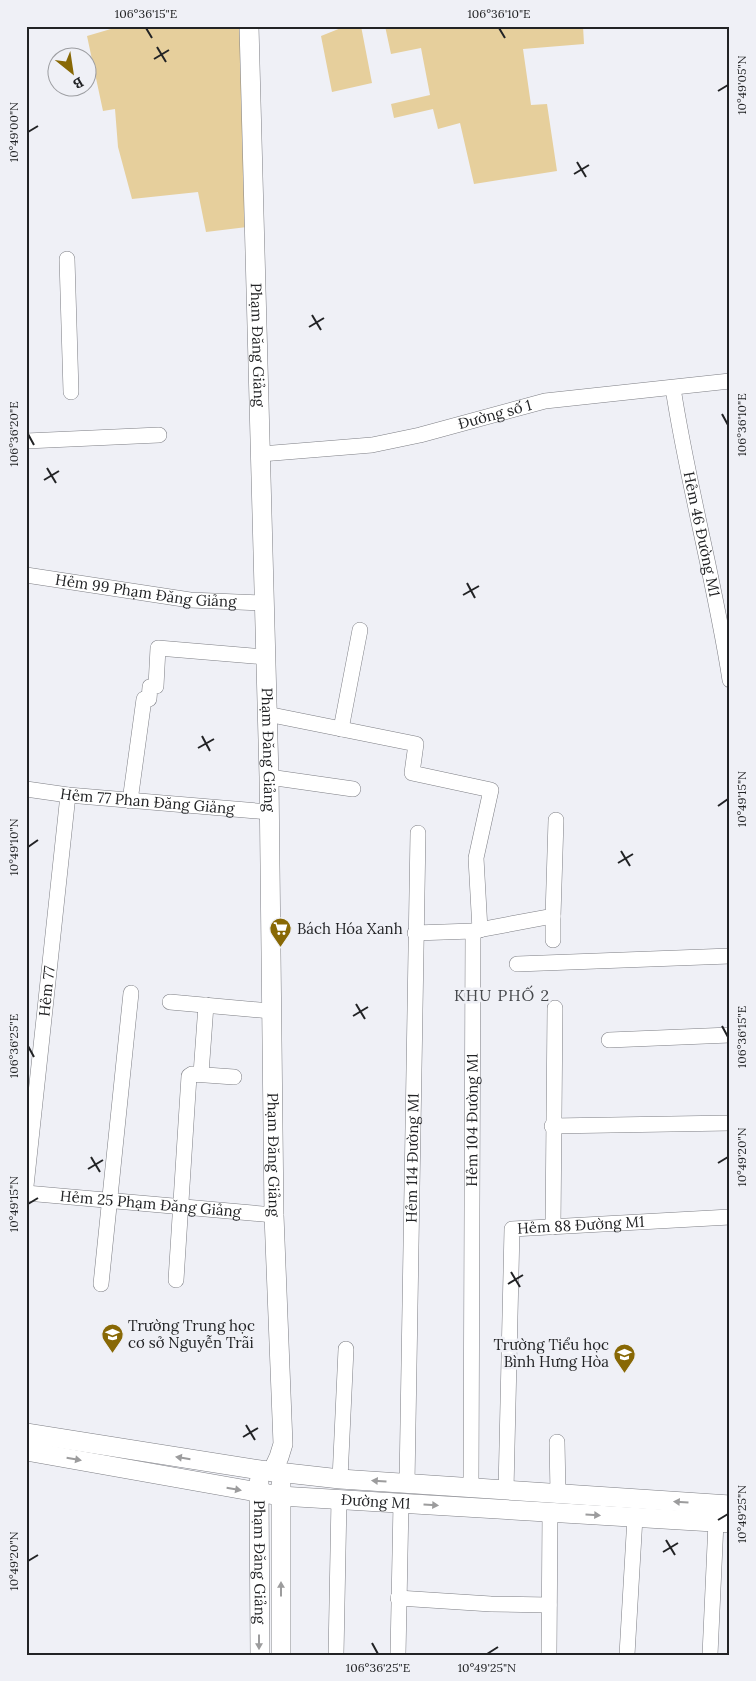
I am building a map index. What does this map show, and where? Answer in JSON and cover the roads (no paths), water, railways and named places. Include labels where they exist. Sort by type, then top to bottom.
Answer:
[{"type":"street","name":"Phạm Đăng Giảng","points":[[250,26],[269,777],[274,1215],[283,1444],[272,1472],[258,1493],[260,1655]]},
{"type":"street","points":[[67,259],[71,392]]},
{"type":"street","name":"Đường số 1","points":[[261,454],[372,446],[420,435],[528,404],[730,381]]},
{"type":"street","name":"Hẻm 46 Đường M1","points":[[674,388],[682,448],[717,605],[730,680]]},
{"type":"street","points":[[26,441],[159,436]]},
{"type":"street","name":"Hẻm 99 Phạm Đăng Giảng","points":[[26,575],[190,600],[265,603]]},
{"type":"street","points":[[267,714],[340,729],[360,630]]},
{"type":"street","points":[[130,800],[144,699],[150,699],[150,686],[156,686],[158,648],[266,657]]},
{"type":"street","name":"Hẻm 104 Đường M1","points":[[340,729],[416,744],[412,773],[491,790],[476,858],[477,931],[471,1486]]},
{"type":"street","points":[[269,777],[353,789]]},
{"type":"street","name":"Hẻm 77 Phan Đăng Giảng","points":[[26,790],[269,812]]},
{"type":"street","name":"Hẻm 77","points":[[26,1186],[68,795]]},
{"type":"street","points":[[553,940],[556,820]]},
{"type":"street","name":"Hẻm 114 Đường M1","points":[[407,1483],[418,833]]},
{"type":"street","points":[[415,933],[477,931],[553,916]]},
{"type":"street","points":[[517,964],[730,956]]},
{"type":"street","points":[[101,1284],[131,993]]},
{"type":"street","points":[[170,1002],[271,1011]]},
{"type":"street","points":[[201,1074],[206,1005]]},
{"type":"street","points":[[552,1227],[555,1008]]},
{"type":"street","points":[[609,1040],[730,1034]]},
{"type":"street","points":[[176,1280],[189,1076],[201,1074],[234,1077]]},
{"type":"street","points":[[552,1126],[730,1123]]},
{"type":"street","name":"Hẻm 25 Phạm Đăng Giảng","points":[[26,1193],[274,1215]]},
{"type":"street","name":"Hẻm 88 Đường M1","points":[[506,1490],[512,1229],[730,1217]]},
{"type":"street","points":[[340,1479],[346,1349]]},
{"type":"street","name":"Đường M1","points":[[26,1432],[272,1472],[340,1479],[471,1486],[730,1505]]},
{"type":"street","points":[[557,1442],[558,1493]]},
{"type":"street","name":"Đường M1","points":[[26,1451],[280,1496],[723,1522]]},
{"type":"street","name":"Phạm Đăng Giảng","points":[[272,1472],[280,1496],[281,1655]]},
{"type":"street","points":[[336,1655],[339,1499]]},
{"type":"street","points":[[398,1655],[401,1503]]},
{"type":"street","points":[[550,1512],[550,1655]]},
{"type":"street","points":[[627,1655],[635,1517]]},
{"type":"street","points":[[710,1655],[723,1522]]},
{"type":"street","points":[[398,1598],[491,1604],[549,1605]]},
{"type":"place","name":"Bách Hóa Xanh","points":[[281,948]]},
{"type":"place","name":"Trường Trung học cơ sở Nguyễn Trãi","points":[[112,1354]]},
{"type":"place","name":"Trường Tiểu học Bình Hưng Hòa","points":[[625,1373]]},
{"type":"district","name":"KHU PHỐ 2","points":[[502,995]]}]
